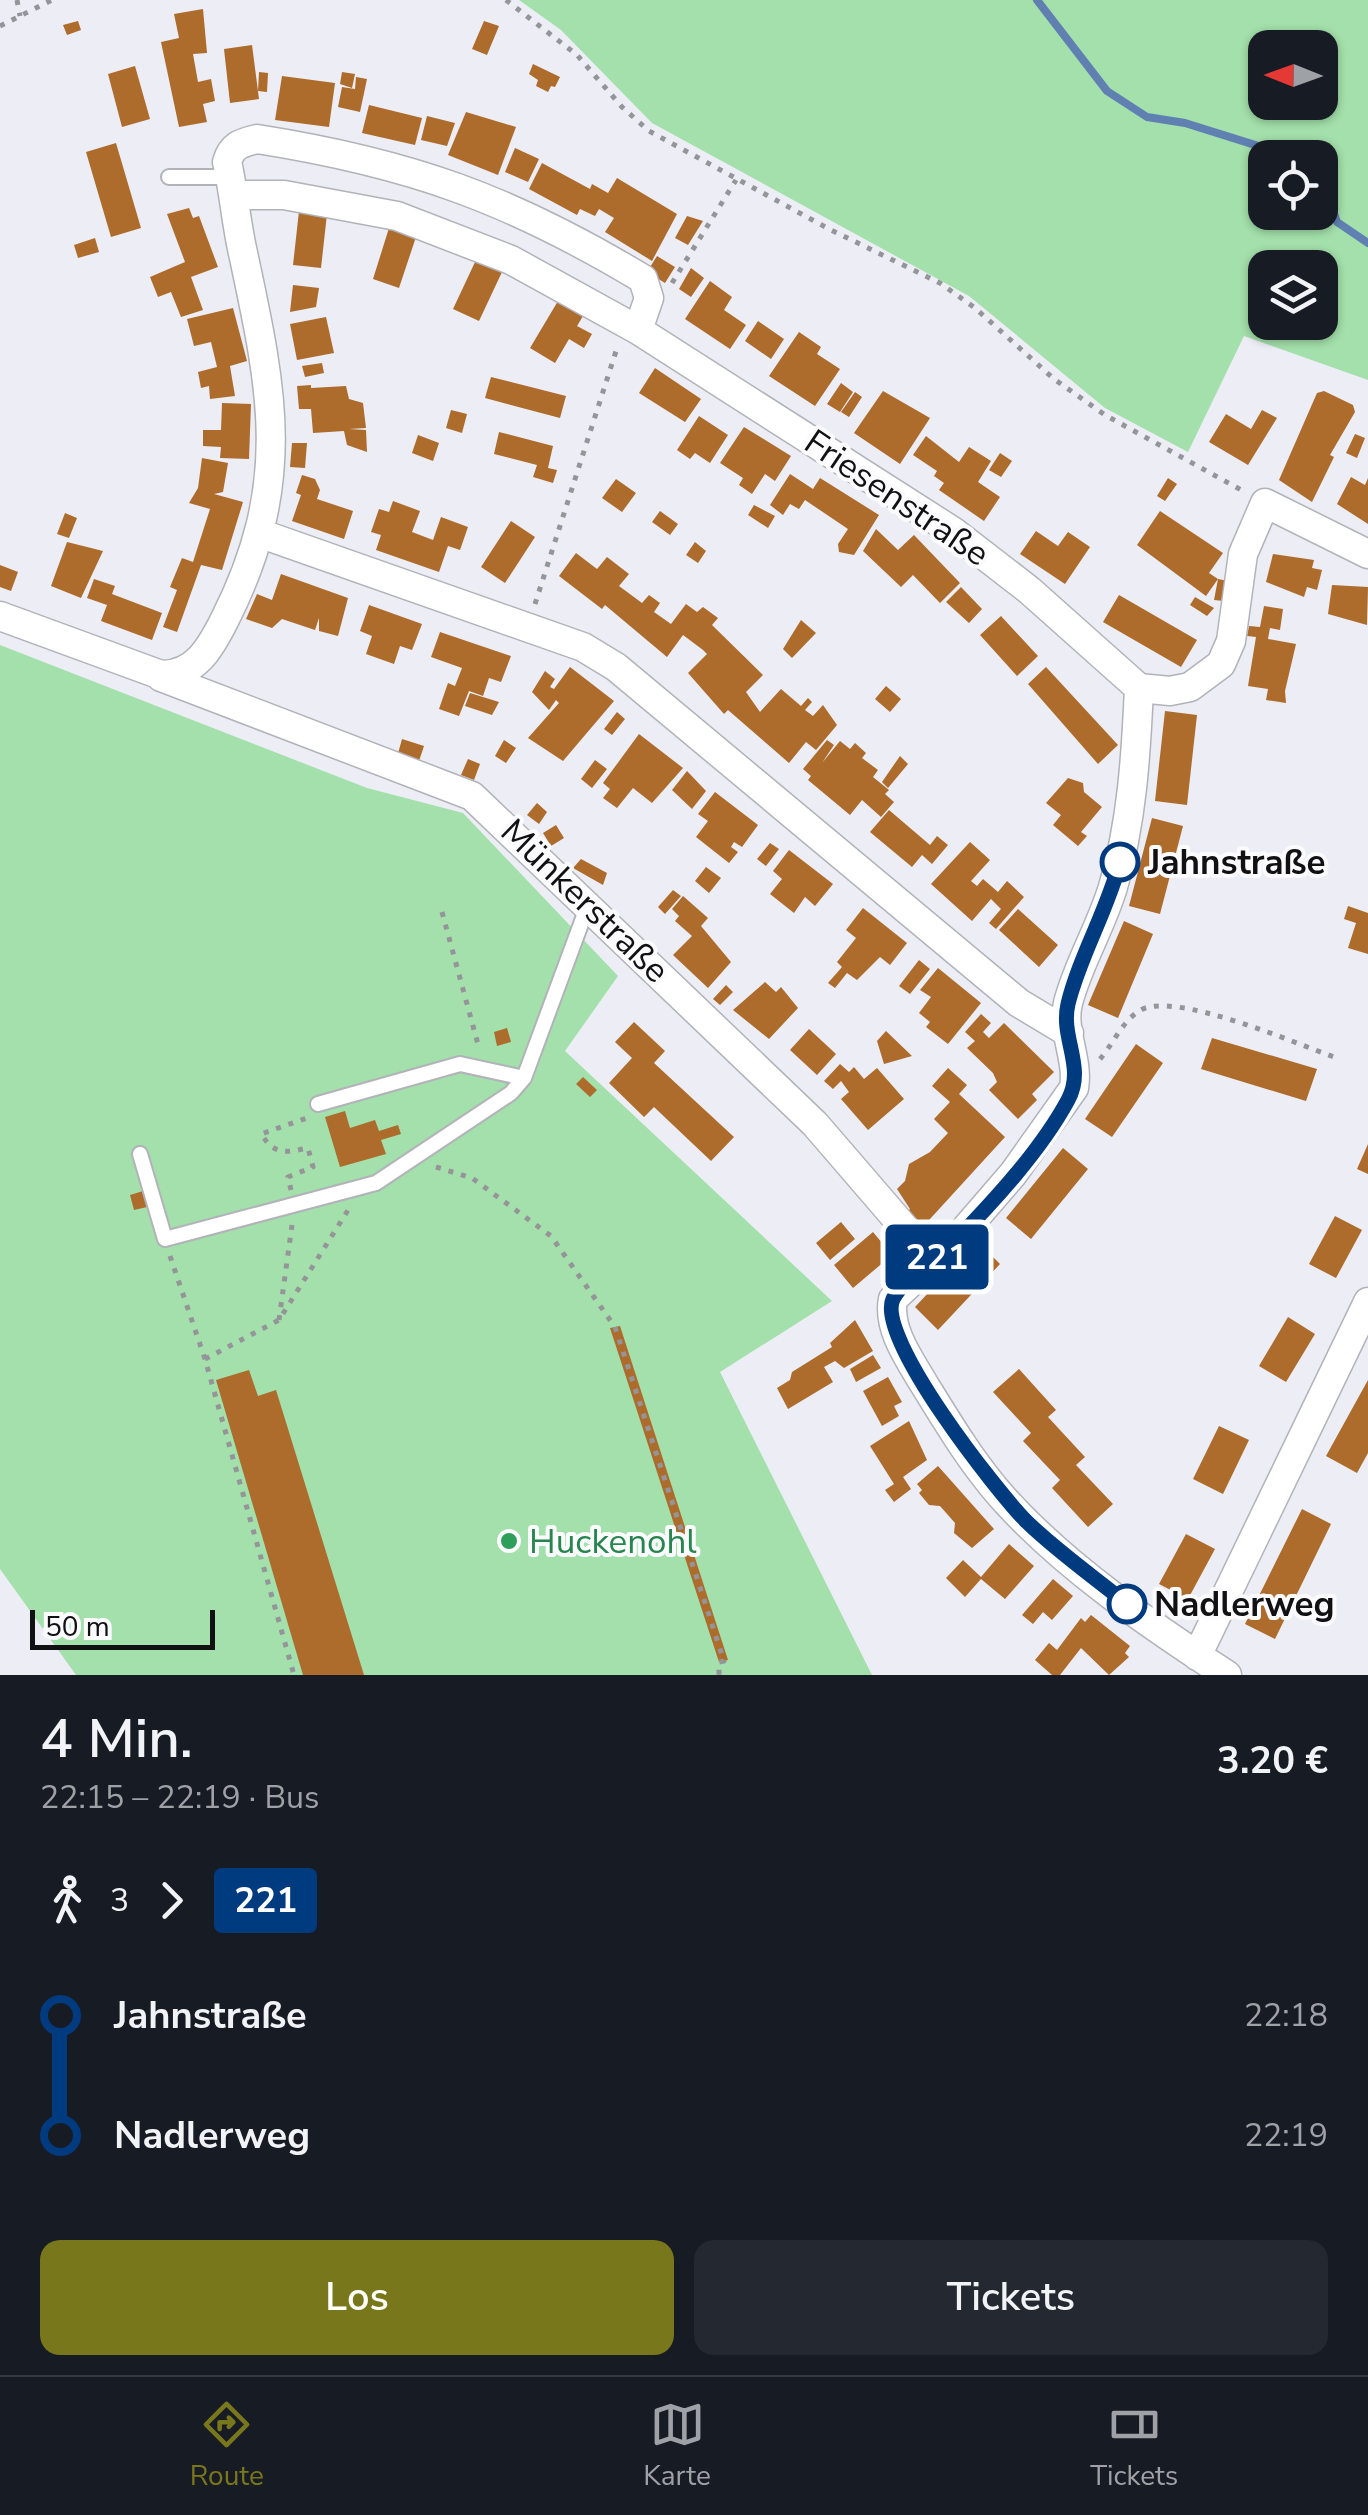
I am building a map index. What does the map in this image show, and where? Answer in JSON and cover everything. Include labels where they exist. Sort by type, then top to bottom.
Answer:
[{"type":"street","points":[[154,674],[184,672],[205,654],[233,603],[267,500],[273,419],[230,178],[230,150],[257,139],[384,162],[438,178],[575,238],[643,279],[649,298],[634,328]]},
{"type":"street","name":"Friesenstraße","points":[[230,178],[284,195],[398,216],[511,260],[634,328],[954,532],[1029,590],[1139,688]]},
{"type":"street","points":[[1227,1675],[1066,1554],[1004,1498],[956,1436],[914,1367],[892,1319],[892,1307],[898,1293],[933,1261],[1023,1161],[1074,1088],[1077,1072],[1068,1003],[1113,887],[1131,811],[1139,688],[1170,691],[1190,687],[1221,664],[1230,640],[1243,554],[1264,503],[1368,554]]},
{"type":"street","points":[[259,533],[557,634],[616,668],[1019,1003],[1069,1033]]},
{"type":"street","name":"Münkerstraße","points":[[0,616],[462,789],[491,810],[815,1124],[933,1261]]},
{"type":"street","points":[[1197,1656],[1368,1302]]},
{"type":"lane","points":[[169,178],[230,178]]},
{"type":"lane","points":[[140,1154],[165,1239],[376,1183],[510,1093],[524,1078],[588,904]]},
{"type":"lane","points":[[318,1104],[460,1064],[524,1078]]},
{"type":"path","points":[[17,0],[20,16]]},
{"type":"path","points":[[0,26],[52,0]]},
{"type":"path","points":[[506,0],[576,56],[649,131],[736,180],[940,283],[975,308],[1054,379],[1105,414],[1264,503]]},
{"type":"path","points":[[649,298],[670,287],[736,180]]},
{"type":"path","points":[[527,626],[570,504],[606,372],[634,328]]},
{"type":"path","points":[[442,912],[480,1051],[457,1058],[460,1064]]},
{"type":"path","points":[[1074,1088],[1136,1012],[1162,1006],[1200,1012],[1334,1056]]},
{"type":"path","points":[[279,1320],[295,1204],[288,1177],[313,1167],[308,1148],[282,1154],[271,1148],[262,1134],[307,1118],[318,1104]]},
{"type":"path","points":[[406,1162],[472,1178],[512,1204],[551,1236],[613,1328],[724,1661],[719,1662],[719,1675]]},
{"type":"path","points":[[205,1359],[279,1320],[352,1206],[376,1183]]},
{"type":"path","points":[[165,1239],[205,1359],[294,1675]]},
{"type":"green space","points":[[519,0],[1368,0],[1368,380],[1255,340],[1338,340],[1338,250],[1248,250],[1248,337],[1244,336],[1188,452],[1105,408],[969,296],[652,123],[561,30]]},
{"type":"green space","points":[[0,645],[367,788],[463,813],[618,976],[565,1051],[832,1301],[720,1372],[872,1675],[76,1675],[0,1569]]},
{"type":"building","points":[[203,9],[207,53],[193,54],[198,82],[211,79],[215,101],[203,104],[207,122],[179,127],[161,42],[179,38],[174,14]]},
{"type":"building","points":[[78,21],[81,30],[67,35],[63,25]]},
{"type":"building","points":[[484,21],[499,26],[487,55],[472,49]]},
{"type":"building","points":[[252,45],[259,99],[230,103],[224,49]]},
{"type":"building","points":[[533,64],[560,77],[555,87],[551,86],[548,92],[536,86],[538,80],[529,74]]},
{"type":"building","points":[[135,66],[150,119],[122,127],[108,74]]},
{"type":"building","points":[[259,72],[268,73],[267,92],[258,91]]},
{"type":"building","points":[[342,72],[355,74],[352,88],[340,84]]},
{"type":"building","points":[[282,76],[335,83],[329,127],[275,120]]},
{"type":"building","points":[[356,77],[367,79],[360,112],[338,107],[342,87],[355,89]]},
{"type":"building","points":[[369,105],[422,118],[415,145],[362,133]]},
{"type":"building","points":[[466,112],[516,127],[498,175],[448,155]]},
{"type":"building","points":[[427,116],[455,123],[447,146],[421,140]]},
{"type":"building","points":[[116,143],[141,228],[111,237],[86,152]]},
{"type":"building","points":[[515,148],[539,159],[528,182],[505,172]]},
{"type":"building","points":[[542,163],[590,189],[592,184],[608,193],[617,178],[677,214],[652,261],[605,232],[614,218],[599,209],[595,216],[580,209],[577,215],[529,189]]},
{"type":"building","points":[[189,208],[193,218],[199,216],[218,267],[191,277],[203,310],[181,317],[171,292],[158,297],[150,277],[185,262],[167,214]]},
{"type":"building","points":[[299,211],[327,214],[321,268],[293,265]]},
{"type":"building","points":[[687,216],[703,221],[688,245],[675,238]]},
{"type":"building","points":[[389,228],[416,237],[399,288],[373,279]]},
{"type":"building","points":[[95,238],[99,252],[78,258],[74,245]]},
{"type":"building","points":[[657,256],[675,267],[665,283],[647,272]]},
{"type":"building","points":[[476,260],[502,272],[479,321],[453,309]]},
{"type":"building","points":[[691,268],[704,278],[691,297],[679,289]]},
{"type":"building","points":[[710,281],[732,297],[724,310],[746,325],[730,349],[685,319]]},
{"type":"building","points":[[293,285],[319,288],[316,307],[290,312]]},
{"type":"building","points":[[558,301],[583,316],[577,326],[592,334],[584,348],[569,339],[555,363],[530,348]]},
{"type":"building","points":[[233,308],[247,361],[230,366],[235,396],[210,399],[209,386],[201,388],[198,372],[217,367],[211,342],[194,346],[187,319]]},
{"type":"building","points":[[326,317],[334,353],[297,360],[290,324]]},
{"type":"building","points":[[758,321],[784,339],[771,359],[745,341]]},
{"type":"building","points":[[799,332],[821,347],[817,354],[840,369],[815,406],[769,376]]},
{"type":"building","points":[[322,363],[324,373],[305,377],[302,366]]},
{"type":"building","points":[[655,368],[701,399],[685,422],[639,393]]},
{"type":"building","points":[[491,377],[566,396],[560,418],[485,398]]},
{"type":"building","points":[[841,383],[853,392],[840,412],[827,404]]},
{"type":"building","points":[[297,386],[346,386],[349,399],[363,403],[366,428],[349,429],[366,430],[367,452],[347,445],[344,431],[313,433],[311,409],[299,409]]},
{"type":"building","points":[[883,391],[930,418],[900,464],[854,433]]},
{"type":"building","points":[[1324,391],[1353,405],[1355,412],[1330,455],[1334,457],[1312,502],[1279,480],[1317,393]]},
{"type":"building","points":[[855,392],[862,397],[849,417],[841,412]]},
{"type":"building","points":[[222,403],[251,404],[249,459],[220,458],[221,447],[203,446],[203,430],[221,430]]},
{"type":"building","points":[[451,410],[467,414],[462,433],[446,428]]},
{"type":"building","points":[[1262,410],[1277,418],[1248,465],[1209,442],[1226,414],[1251,429]]},
{"type":"building","points":[[699,416],[728,435],[710,463],[695,453],[690,459],[677,450]]},
{"type":"building","points":[[744,427],[791,456],[775,481],[765,474],[752,494],[739,485],[743,478],[720,463]]},
{"type":"building","points":[[499,432],[553,446],[548,468],[557,470],[553,483],[533,477],[537,465],[494,454]]},
{"type":"building","points":[[1355,434],[1365,438],[1357,458],[1346,453]]},
{"type":"building","points":[[418,435],[439,443],[433,461],[412,453]]},
{"type":"building","points":[[926,436],[959,462],[969,447],[991,461],[978,482],[1000,497],[984,521],[939,490],[944,483],[934,476],[937,471],[913,455]]},
{"type":"building","points":[[292,443],[307,443],[305,468],[290,467]]},
{"type":"building","points":[[1000,453],[1012,461],[1001,477],[989,470]]},
{"type":"building","points":[[202,458],[228,463],[223,492],[214,494],[243,502],[222,570],[201,565],[177,632],[163,627],[177,590],[170,587],[182,558],[193,562],[210,509],[189,503],[198,488]]},
{"type":"building","points":[[790,474],[813,489],[820,478],[879,515],[854,555],[839,552],[838,544],[848,529],[805,500],[799,509],[790,504],[783,515],[770,505]]},
{"type":"building","points":[[302,475],[315,479],[320,490],[317,499],[353,511],[344,539],[292,521],[301,495],[296,493]]},
{"type":"building","points":[[1351,477],[1365,485],[1368,478],[1368,524],[1337,504]]},
{"type":"building","points":[[1168,478],[1177,484],[1165,501],[1157,496]]},
{"type":"building","points":[[616,479],[636,493],[622,512],[602,498]]},
{"type":"building","points":[[393,501],[420,511],[412,532],[433,540],[441,517],[468,527],[460,550],[448,546],[439,572],[376,550],[381,535],[371,532],[379,509],[389,512]]},
{"type":"building","points":[[754,505],[775,516],[768,528],[748,515]]},
{"type":"building","points":[[660,511],[678,524],[670,535],[652,522]]},
{"type":"building","points":[[1160,511],[1223,553],[1209,573],[1218,579],[1206,596],[1137,545]]},
{"type":"building","points":[[65,513],[77,518],[69,538],[57,534]]},
{"type":"building","points":[[511,521],[535,537],[505,583],[481,567]]},
{"type":"building","points":[[876,529],[898,550],[914,535],[960,583],[940,603],[913,575],[901,587],[863,551]]},
{"type":"building","points":[[1036,531],[1058,546],[1068,532],[1090,547],[1065,584],[1020,554]]},
{"type":"building","points":[[67,542],[103,551],[81,598],[51,586]]},
{"type":"building","points":[[695,542],[706,551],[698,563],[686,555]]},
{"type":"building","points":[[576,553],[597,569],[607,557],[629,574],[619,586],[642,603],[649,595],[660,603],[654,612],[671,624],[686,604],[697,612],[703,607],[718,618],[712,625],[763,675],[746,692],[760,712],[781,689],[801,706],[808,698],[812,702],[805,710],[813,716],[823,705],[837,725],[816,750],[806,742],[789,763],[728,710],[724,714],[688,673],[707,654],[703,650],[683,635],[667,657],[605,605],[602,609],[559,576]]},
{"type":"building","points":[[1273,554],[1314,560],[1312,568],[1322,570],[1317,590],[1307,587],[1304,597],[1266,582]]},
{"type":"building","points":[[0,565],[18,572],[11,591],[0,587]]},
{"type":"building","points":[[281,574],[348,598],[338,636],[319,631],[319,618],[315,630],[282,619],[272,628],[246,619],[257,594],[272,600]]},
{"type":"building","points":[[94,579],[115,586],[112,594],[162,613],[152,640],[101,621],[107,605],[87,598]]},
{"type":"building","points":[[1218,579],[1228,581],[1224,601],[1214,600]]},
{"type":"building","points":[[1332,585],[1368,587],[1367,625],[1328,614]]},
{"type":"building","points":[[961,587],[982,609],[969,623],[946,602]]},
{"type":"building","points":[[1119,595],[1197,640],[1181,667],[1103,622]]},
{"type":"building","points":[[1195,597],[1214,608],[1207,616],[1190,605]]},
{"type":"building","points":[[369,605],[422,624],[412,650],[400,646],[394,664],[366,654],[372,636],[360,631]]},
{"type":"building","points":[[1264,606],[1283,609],[1280,630],[1270,628],[1268,639],[1296,644],[1286,703],[1266,700],[1268,689],[1248,686],[1256,637],[1247,636],[1249,626],[1260,627]]},
{"type":"building","points":[[1001,616],[1038,656],[1017,676],[980,635]]},
{"type":"building","points":[[801,620],[816,633],[792,658],[783,649]]},
{"type":"building","points":[[440,632],[511,656],[501,682],[489,678],[483,696],[469,691],[459,716],[439,709],[448,683],[455,686],[462,668],[431,657]]},
{"type":"building","points":[[570,667],[614,701],[563,761],[528,738],[559,703],[556,700],[549,710],[532,692],[545,671],[555,679],[550,687],[554,689]]},
{"type":"building","points":[[1046,667],[1118,745],[1098,764],[1028,684]]},
{"type":"building","points":[[886,686],[901,699],[890,712],[875,699]]},
{"type":"building","points":[[470,693],[499,702],[492,715],[465,706]]},
{"type":"building","points":[[1165,711],[1197,715],[1187,805],[1155,801]]},
{"type":"building","points":[[617,712],[625,719],[612,735],[604,729]]},
{"type":"building","points":[[639,734],[683,768],[652,803],[633,788],[617,808],[603,798],[610,789],[603,783]]},
{"type":"building","points":[[402,739],[424,746],[418,764],[397,757]]},
{"type":"building","points":[[504,740],[516,748],[506,763],[495,756]]},
{"type":"building","points":[[827,740],[834,745],[822,763],[840,741],[850,749],[855,743],[866,753],[862,758],[878,770],[873,777],[889,790],[885,794],[894,802],[881,817],[862,800],[850,815],[808,780],[811,776],[803,769]]},
{"type":"building","points":[[900,756],[908,764],[888,788],[882,782]]},
{"type":"building","points":[[468,759],[480,764],[474,780],[461,775]]},
{"type":"building","points":[[595,760],[607,769],[592,788],[581,779]]},
{"type":"building","points":[[687,771],[706,791],[692,809],[672,790]]},
{"type":"building","points":[[1068,778],[1083,783],[1084,792],[1102,807],[1081,832],[1087,836],[1078,846],[1053,825],[1061,815],[1046,803]]},
{"type":"building","points":[[715,792],[758,825],[742,847],[734,842],[731,847],[738,852],[729,863],[696,837],[708,821],[698,814]]},
{"type":"building","points":[[537,803],[547,812],[539,824],[527,815]]},
{"type":"building","points":[[889,810],[930,845],[937,836],[948,845],[932,864],[922,855],[912,867],[870,832]]},
{"type":"building","points":[[1152,818],[1183,826],[1160,914],[1129,906]]},
{"type":"building","points":[[556,825],[564,838],[551,846],[543,833]]},
{"type":"building","points":[[970,842],[990,860],[971,881],[977,886],[983,879],[998,892],[1007,881],[1024,897],[996,929],[989,923],[1001,909],[991,899],[972,921],[931,884]]},
{"type":"building","points":[[770,843],[779,849],[766,866],[757,859]]},
{"type":"building","points":[[789,850],[833,884],[815,906],[805,897],[794,913],[770,894],[782,879],[773,871]]},
{"type":"building","points":[[581,859],[607,873],[603,885],[573,868]]},
{"type":"building","points":[[706,867],[721,878],[709,893],[695,881]]},
{"type":"building","points":[[673,890],[681,896],[665,914],[658,907]]},
{"type":"building","points":[[683,896],[708,918],[701,926],[731,962],[708,988],[673,955],[692,936],[675,921],[679,916],[672,909]]},
{"type":"building","points":[[1348,906],[1368,913],[1368,954],[1348,948],[1356,923],[1344,919]]},
{"type":"building","points":[[863,908],[907,943],[890,965],[880,957],[857,980],[847,973],[835,988],[828,983],[842,967],[837,962],[856,938],[846,930]]},
{"type":"building","points":[[1018,909],[1058,945],[1039,967],[999,930]]},
{"type":"building","points":[[1124,921],[1153,934],[1118,1018],[1088,1005]]},
{"type":"building","points":[[919,960],[930,969],[910,994],[899,986]]},
{"type":"building","points":[[938,968],[981,1003],[948,1044],[926,1027],[930,1022],[919,1013],[931,997],[920,990]]},
{"type":"building","points":[[765,982],[776,992],[781,987],[798,1008],[769,1039],[733,1010]]},
{"type":"building","points":[[726,985],[733,992],[720,1005],[713,999]]},
{"type":"building","points":[[981,1014],[991,1023],[983,1032],[989,1038],[1004,1023],[1054,1072],[1032,1094],[1037,1100],[1018,1119],[989,1090],[997,1082],[993,1073],[967,1048],[975,1041],[965,1032]]},
{"type":"building","points":[[634,1022],[665,1051],[654,1063],[734,1137],[711,1161],[654,1107],[644,1117],[609,1083],[632,1058],[615,1042]]},
{"type":"building","points":[[507,1028],[511,1042],[497,1046],[494,1032]]},
{"type":"building","points":[[809,1029],[836,1054],[817,1075],[790,1050]]},
{"type":"building","points":[[886,1031],[912,1056],[884,1064],[877,1041]]},
{"type":"building","points":[[1212,1038],[1317,1069],[1306,1101],[1201,1069]]},
{"type":"building","points":[[1136,1044],[1163,1063],[1112,1137],[1085,1119]]},
{"type":"building","points":[[840,1064],[849,1072],[854,1067],[864,1079],[877,1068],[904,1099],[868,1130],[841,1099],[849,1092],[841,1081],[833,1089],[824,1081]]},
{"type":"building","points":[[948,1068],[967,1085],[959,1094],[1005,1137],[919,1231],[904,1216],[910,1209],[897,1189],[905,1181],[909,1164],[930,1152],[948,1133],[934,1119],[950,1102],[932,1086]]},
{"type":"building","points":[[583,1077],[597,1090],[590,1097],[576,1084]]},
{"type":"building","points":[[345,1111],[350,1128],[375,1120],[379,1131],[398,1125],[401,1134],[381,1140],[386,1154],[340,1167],[325,1117]]},
{"type":"building","points":[[1368,1144],[1368,1174],[1357,1169]]},
{"type":"building","points":[[1063,1148],[1088,1169],[1031,1239],[1006,1218]]},
{"type":"building","points":[[143,1191],[147,1207],[134,1210],[130,1195]]},
{"type":"building","points":[[1335,1216],[1362,1230],[1336,1278],[1309,1264]]},
{"type":"building","points":[[841,1222],[855,1239],[830,1260],[816,1243]]},
{"type":"building","points":[[873,1232],[892,1255],[853,1288],[834,1265]]},
{"type":"building","points":[[977,1241],[1000,1264],[938,1330],[915,1307]]},
{"type":"building","points":[[1288,1317],[1315,1334],[1286,1382],[1259,1366]]},
{"type":"building","points":[[855,1320],[873,1351],[844,1368],[835,1361],[824,1367],[833,1382],[788,1409],[777,1388],[790,1380],[792,1372],[832,1347],[830,1343]]},
{"type":"building","points":[[620,1326],[728,1660],[719,1662],[610,1328]]},
{"type":"building","points":[[873,1355],[881,1368],[856,1382],[850,1369]]},
{"type":"building","points":[[1019,1369],[1056,1410],[1048,1417],[1085,1457],[1076,1465],[1113,1504],[1088,1527],[1052,1488],[1060,1480],[1023,1441],[1031,1433],[993,1392]]},
{"type":"building","points":[[249,1370],[258,1396],[276,1390],[364,1675],[303,1675],[216,1380]]},
{"type":"building","points":[[888,1377],[902,1402],[894,1406],[899,1416],[882,1426],[863,1391]]},
{"type":"building","points":[[1368,1380],[1368,1453],[1357,1473],[1326,1456]]},
{"type":"building","points":[[909,1421],[927,1460],[903,1477],[911,1489],[894,1502],[885,1490],[894,1484],[870,1446]]},
{"type":"building","points":[[1219,1426],[1249,1440],[1223,1494],[1193,1479]]},
{"type":"building","points":[[938,1466],[994,1529],[972,1548],[954,1533],[955,1523],[940,1506],[929,1505],[919,1493],[922,1490],[917,1484]]},
{"type":"building","points":[[1302,1509],[1331,1524],[1275,1639],[1245,1624]]},
{"type":"building","points":[[1186,1534],[1215,1549],[1188,1599],[1159,1584]]},
{"type":"building","points":[[1009,1544],[1034,1566],[1005,1599],[981,1579],[965,1597],[946,1578],[963,1560],[981,1577]]},
{"type":"building","points":[[1053,1579],[1073,1596],[1052,1620],[1043,1612],[1033,1624],[1022,1615]]},
{"type":"building","points":[[1091,1615],[1130,1646],[1125,1653],[1129,1657],[1109,1675],[1081,1648],[1060,1675],[1052,1675],[1035,1660],[1049,1643],[1057,1650],[1081,1618],[1085,1622]]},
{"type":"waterway","points":[[1037,0],[1107,91],[1147,117],[1185,123],[1248,143]]},
{"type":"waterway","points":[[1338,223],[1368,243]]},
{"type":"bus line","name":"221","points":[[1120,862],[1099,928],[1068,1003],[1066,1015],[1077,1072],[1074,1088],[1044,1136],[994,1196],[956,1240],[893,1299],[892,1319],[914,1367],[980,1470],[1030,1525],[1127,1604]]},
{"type":"place","name":"Jahnstraße","points":[[1120,862]]},
{"type":"place","name":"Huckenohl","points":[[509,1541]]},
{"type":"place","name":"Nadlerweg","points":[[1127,1604]]}]
